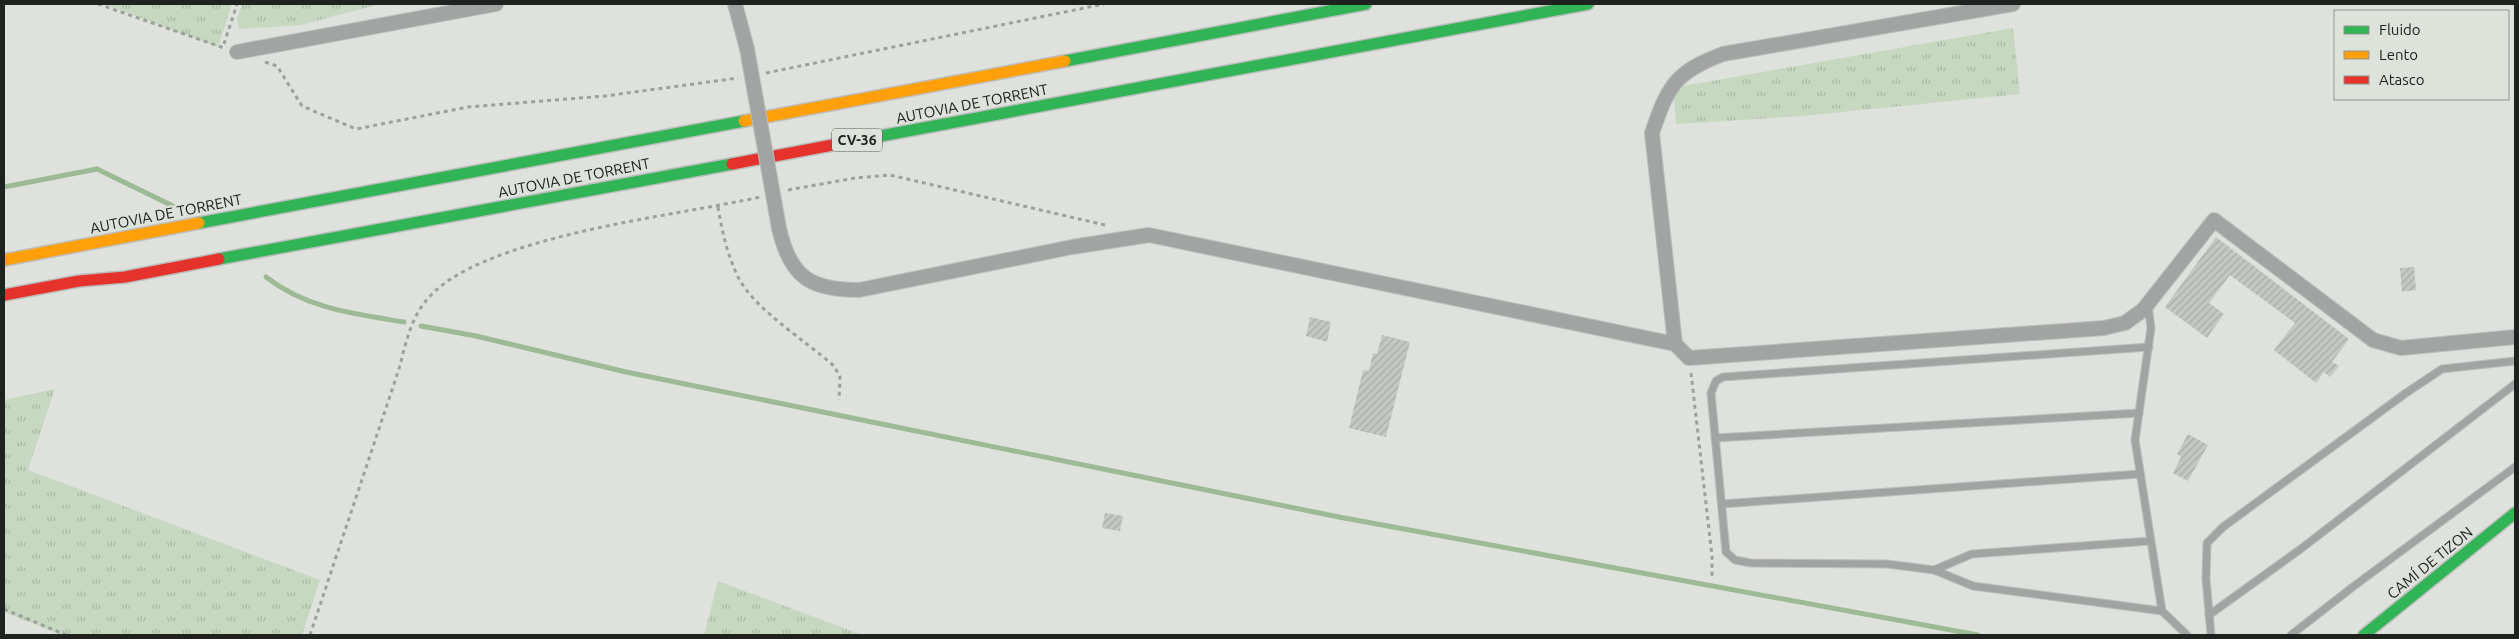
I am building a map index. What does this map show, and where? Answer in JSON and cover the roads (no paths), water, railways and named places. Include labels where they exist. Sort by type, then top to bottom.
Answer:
[{"type":"main road","name":"AUTOVIA DE TORRENT","points":[[4,260],[1366,4]]},
{"type":"main road","name":"AUTOVIA DE TORRENT","points":[[125,277],[1588,4]]},
{"type":"main road","points":[[90,291],[125,277]]},
{"type":"main road","points":[[4,295],[79,281],[125,277]]},
{"type":"main road","name":"CAMÍ DE TIZON","points":[[2364,635],[2515,513]]},
{"type":"street","points":[[237,52],[496,4]]},
{"type":"street","points":[[735,4],[747,50],[784,248],[792,266],[811,282],[832,290],[859,290],[1072,247],[1149,235],[1674,344],[1689,358],[2104,328],[2125,323],[2148,303],[2214,220],[2373,340],[2401,348],[2515,337]]},
{"type":"street","points":[[1674,344],[1652,133],[1663,101],[1678,78],[1699,63],[1723,54],[2013,4]]},
{"type":"lane","points":[[2148,303],[2151,328],[2135,440],[2162,611]]},
{"type":"lane","points":[[2148,347],[1723,377],[1716,382],[1711,393],[1726,552],[1735,560],[1751,563],[1797,565],[1887,564],[1934,570],[1974,586],[2162,611],[2187,635]]},
{"type":"lane","points":[[2211,635],[2206,579],[2208,543],[2222,527],[2406,393],[2442,369],[2515,361]]},
{"type":"lane","points":[[2210,615],[2310,542],[2515,384]]},
{"type":"lane","points":[[1715,438],[2139,412]]},
{"type":"lane","points":[[2291,635],[2354,586],[2515,468]]},
{"type":"lane","points":[[1722,504],[2140,474]]},
{"type":"lane","points":[[1934,570],[1972,554],[2150,541]]},
{"type":"waterway","points":[[4,187],[97,169],[173,206]]},
{"type":"waterway","points":[[266,277],[282,288],[315,303],[350,313],[404,322]]},
{"type":"waterway","points":[[421,326],[476,336],[626,372],[1339,517],[1978,635]]}]
